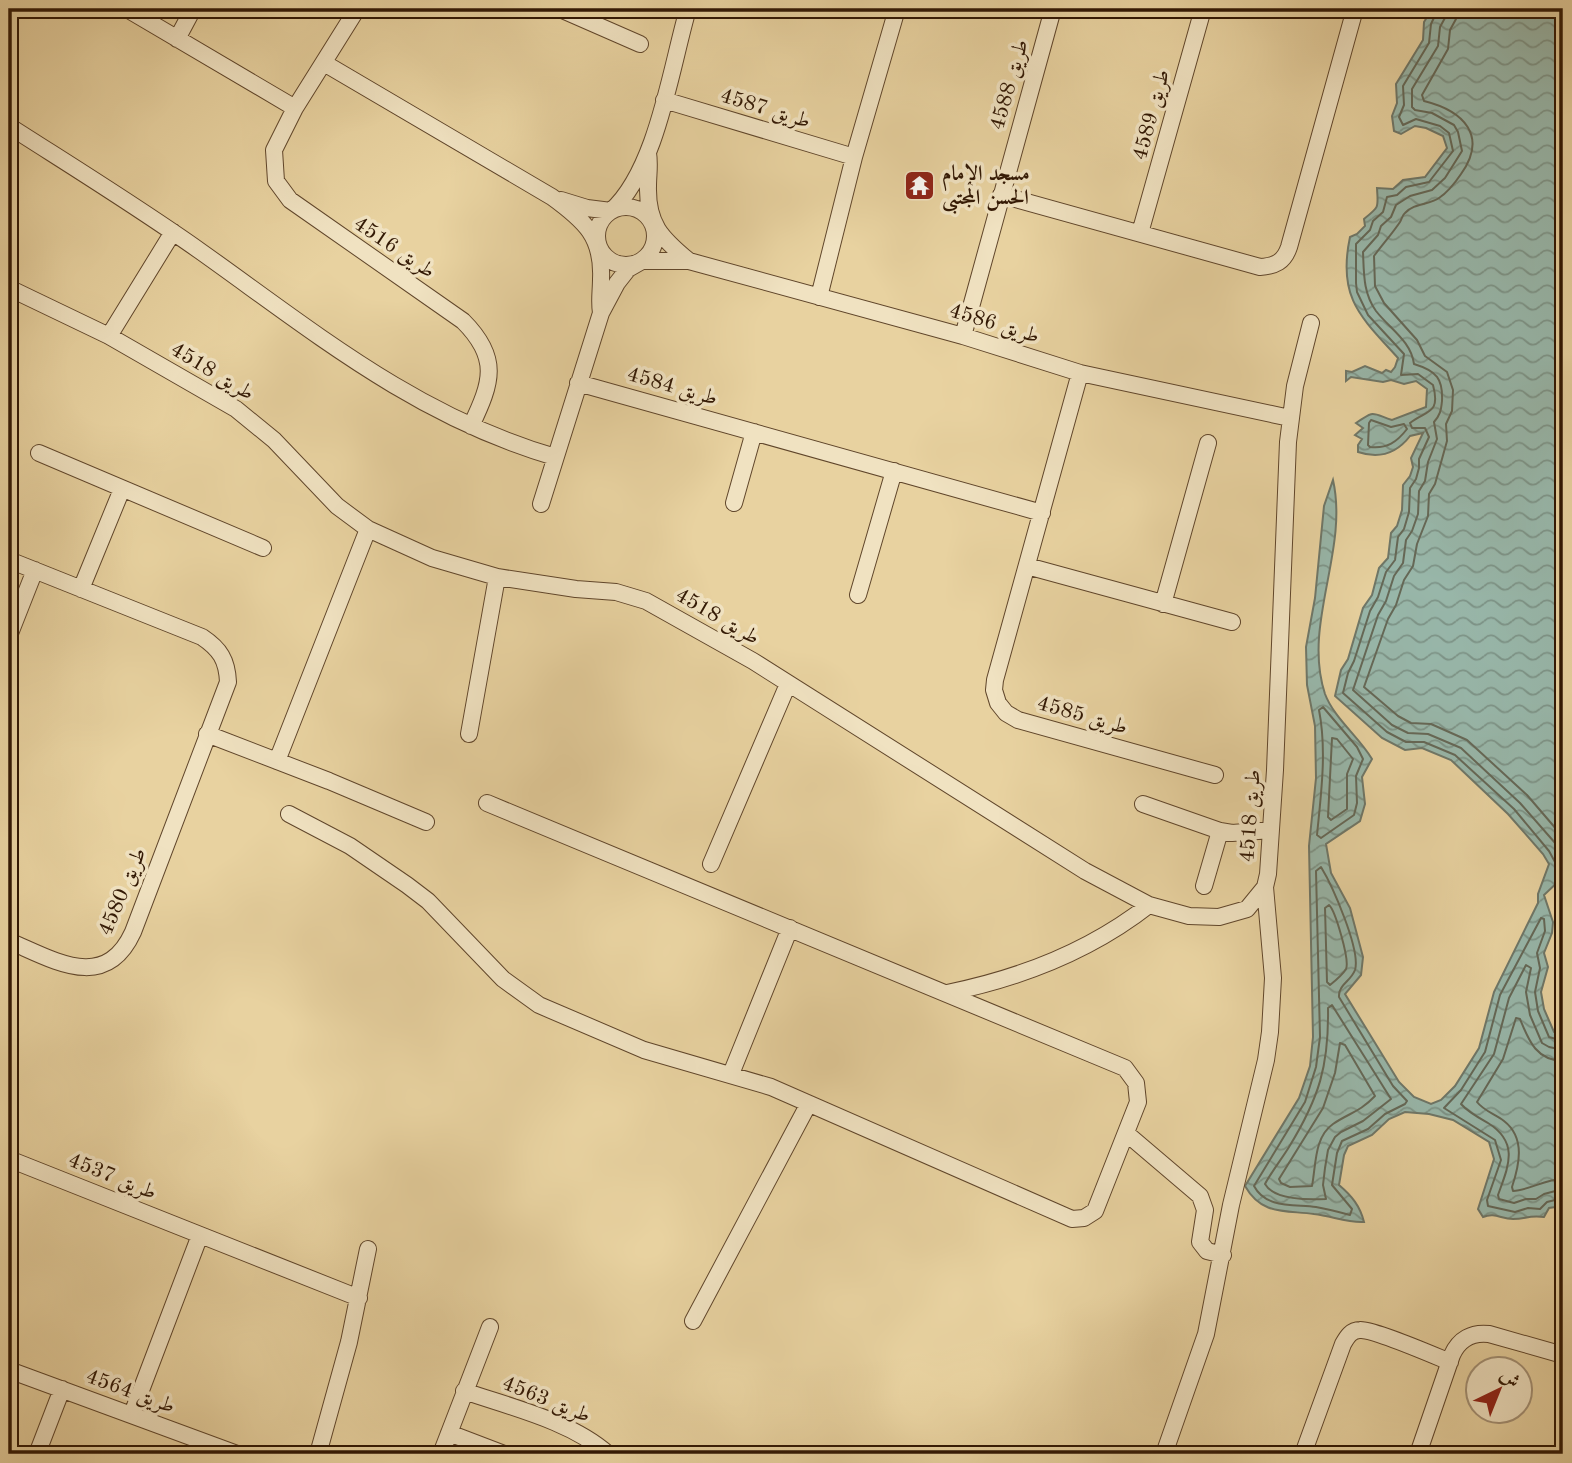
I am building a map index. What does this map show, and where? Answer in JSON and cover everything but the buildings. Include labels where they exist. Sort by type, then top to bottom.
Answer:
[{"type":"street","points":[[127,9],[295,108]]},
{"type":"street","points":[[177,39],[192,9]]},
{"type":"street","name":"طريق 4516","points":[[357,9],[295,108],[274,150],[276,181],[297,206],[463,321],[475,333],[485,346],[489,377],[485,397],[471,426]]},
{"type":"street","points":[[560,9],[640,44]]},
{"type":"street","points":[[601,313],[598,299],[601,277],[599,224],[630,189],[648,152],[688,9]]},
{"type":"street","name":"طريق 4588","points":[[963,336],[1053,9]]},
{"type":"street","name":"طريق 4589","points":[[1140,233],[1203,9]]},
{"type":"street","points":[[1001,195],[1260,267],[1270,267],[1286,257],[1355,9]]},
{"type":"street","points":[[819,297],[891,10]]},
{"type":"street","points":[[324,63],[552,197],[570,210],[598,242],[601,251],[615,262],[633,264],[642,261]]},
{"type":"street","name":"طريق 4587","points":[[664,100],[855,158]]},
{"type":"street","points":[[9,126],[173,232],[353,360],[416,400],[471,426],[555,457]]},
{"type":"street","points":[[541,505],[601,313],[623,275],[649,255],[655,238],[648,193],[648,152]]},
{"type":"street","points":[[552,197],[587,208],[611,211],[629,207],[645,214],[651,220]]},
{"type":"street","name":"طريق 4586","points":[[651,220],[668,244],[689,261]]},
{"type":"street","points":[[109,336],[173,232]]},
{"type":"street","name":"طريق 4586","points":[[642,261],[689,261],[963,336],[1080,373],[1290,418]]},
{"type":"street","name":"طريق 4518","points":[[9,288],[109,336],[236,409],[256,424],[337,506],[368,529],[432,558],[497,577],[616,592],[646,601],[788,684],[1085,871],[1149,905],[1189,916],[1219,917],[1247,909],[1265,887],[1271,830],[1286,465],[1295,386],[1311,323]]},
{"type":"street","name":"طريق 4585","points":[[1080,373],[995,680],[994,690],[998,703],[1006,713],[1037,726],[1215,775]]},
{"type":"street","name":"طريق 4584","points":[[578,383],[1042,513]]},
{"type":"street","points":[[734,503],[754,432]]},
{"type":"street","points":[[1163,604],[1208,443]]},
{"type":"street","points":[[38,453],[263,548]]},
{"type":"street","points":[[858,595],[894,471]]},
{"type":"street","points":[[81,589],[122,489]]},
{"type":"street","points":[[277,761],[368,529]]},
{"type":"street","name":"طريق 4580","points":[[9,559],[202,637],[224,657],[228,669],[228,682],[133,932],[120,954],[109,962],[92,967],[75,967],[9,941]]},
{"type":"street","points":[[1027,566],[1232,622]]},
{"type":"street","points":[[9,636],[35,570]]},
{"type":"street","points":[[469,734],[497,577]]},
{"type":"street","points":[[711,864],[788,684]]},
{"type":"street","points":[[207,734],[426,822]]},
{"type":"street","points":[[289,814],[350,846],[407,884],[428,901],[503,979],[539,1005],[652,1053],[771,1087],[1067,1217],[1078,1220],[1095,1211],[1136,1111],[1139,1093],[1132,1075],[1125,1068],[487,803]]},
{"type":"street","points":[[1143,803],[1220,831],[1233,833],[1271,830]]},
{"type":"street","points":[[1204,886],[1220,831]]},
{"type":"street","points":[[1170,1452],[1206,1334],[1231,1205],[1270,1032],[1273,978],[1265,887]]},
{"type":"street","points":[[947,993],[1007,979],[1064,958],[1120,928],[1149,905]]},
{"type":"street","points":[[731,1074],[790,928]]},
{"type":"street","points":[[694,1321],[808,1105]]},
{"type":"street","points":[[1125,1133],[1200,1196],[1205,1210],[1200,1242],[1207,1251],[1223,1255]]},
{"type":"street","name":"طريق 4537","points":[[9,1159],[359,1298]]},
{"type":"street","points":[[132,1414],[200,1235]]},
{"type":"street","points":[[318,1454],[359,1298],[368,1249]]},
{"type":"street","points":[[441,1454],[490,1326]]},
{"type":"street","points":[[1303,1454],[1343,1344],[1353,1331],[1369,1331],[1450,1362]]},
{"type":"street","points":[[1418,1454],[1450,1362],[1460,1342],[1481,1334],[1563,1355]]},
{"type":"street","name":"طريق 4564","points":[[9,1370],[237,1454]]},
{"type":"street","points":[[37,1454],[62,1390]]},
{"type":"street","name":"طريق 4563","points":[[464,1391],[563,1426],[608,1454]]},
{"type":"street","points":[[449,1433],[504,1454]]},
{"type":"water","points":[[1432,9],[1563,9],[1563,877],[1544,895],[1553,922],[1552,933],[1544,953],[1548,967],[1541,992],[1544,1009],[1554,1032],[1563,1035],[1563,1206],[1549,1208],[1544,1217],[1483,1217],[1478,1209],[1494,1159],[1489,1142],[1453,1120],[1405,1112],[1389,1119],[1372,1135],[1348,1146],[1344,1155],[1339,1185],[1352,1197],[1360,1211],[1364,1222],[1358,1222],[1275,1210],[1259,1202],[1245,1186],[1299,1098],[1310,1066],[1313,1037],[1309,846],[1316,778],[1315,726],[1307,685],[1306,647],[1315,598],[1324,506],[1333,480],[1335,534],[1322,614],[1319,668],[1329,703],[1372,759],[1362,777],[1365,804],[1360,821],[1326,844],[1331,873],[1350,908],[1363,957],[1361,975],[1345,994],[1399,1082],[1414,1097],[1431,1104],[1441,1100],[1455,1086],[1479,1048],[1494,992],[1538,903],[1538,894],[1549,864],[1508,814],[1451,760],[1422,748],[1405,750],[1382,738],[1335,696],[1341,670],[1348,659],[1363,608],[1372,595],[1379,568],[1388,558],[1391,533],[1397,526],[1402,510],[1403,485],[1410,476],[1413,467],[1411,458],[1423,433],[1410,436],[1399,447],[1387,453],[1373,455],[1358,452],[1362,439],[1355,435],[1363,428],[1356,423],[1370,414],[1392,420],[1426,407],[1427,389],[1416,381],[1404,384],[1391,380],[1383,382],[1351,377],[1346,381],[1346,371],[1352,372],[1365,366],[1382,373],[1386,370],[1391,372],[1398,358],[1355,305],[1347,276],[1347,258],[1350,237],[1365,226],[1364,219],[1377,206],[1377,188],[1393,189],[1403,180],[1425,177],[1447,148],[1443,136],[1426,128],[1415,126],[1401,134],[1394,131],[1392,116],[1397,103],[1396,84],[1423,40],[1424,22]]},
{"type":"place","name":"مسجد الإمام الحسن المجتبى","points":[[919,186]]}]
